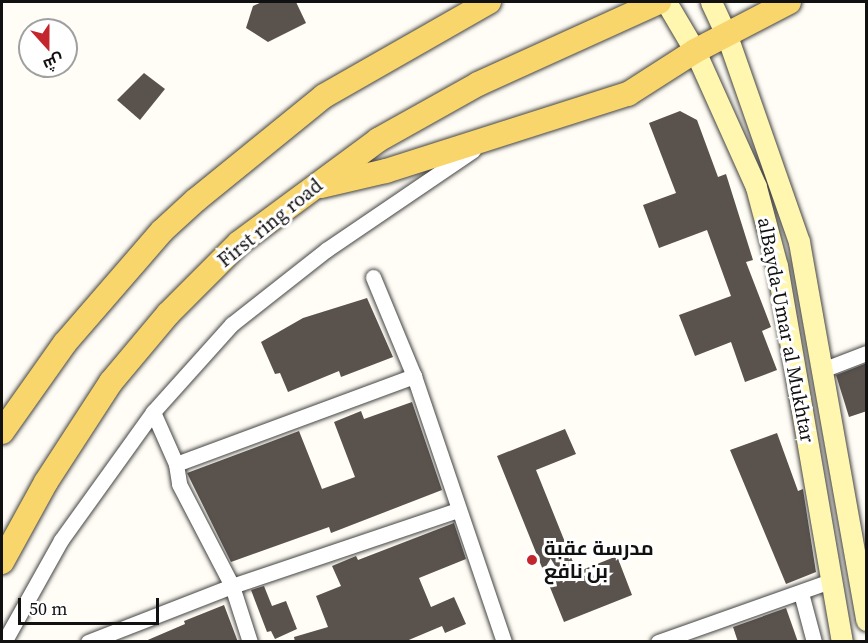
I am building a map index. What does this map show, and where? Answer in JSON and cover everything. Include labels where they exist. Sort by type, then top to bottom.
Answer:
[{"type":"main road","points":[[2,432],[64,343],[162,231],[196,200],[324,96],[489,2]]},
{"type":"main road","name":"First ring road","points":[[2,562],[46,482],[111,382],[168,314],[239,243],[378,140],[478,84],[659,2]]},
{"type":"main road","name":"alBayda-Umar al Mukhtar","points":[[666,2],[695,51],[756,187],[777,266],[830,581],[843,642]]},
{"type":"main road","name":"alBayda-Umar al Mukhtar","points":[[711,2],[728,36],[800,242],[865,612]]},
{"type":"main road","points":[[313,187],[386,171],[497,133],[628,94],[695,51],[728,36],[789,2]]},
{"type":"main road","points":[[836,609],[865,612]]},
{"type":"street","points":[[4,642],[61,540],[153,412],[232,324],[326,250],[497,133]]},
{"type":"street","points":[[373,277],[414,376],[504,642]]},
{"type":"street","points":[[822,370],[867,353]]},
{"type":"street","points":[[176,464],[414,376]]},
{"type":"street","points":[[153,412],[176,464],[179,484],[232,586],[250,642]]},
{"type":"street","points":[[88,642],[232,586],[458,510]]},
{"type":"street","points":[[658,642],[830,581]]},
{"type":"street","points":[[801,593],[814,642]]},
{"type":"building","points":[[262,2],[296,2],[306,23],[268,42],[246,28],[253,6]]},
{"type":"building","points":[[144,73],[165,89],[140,120],[117,100]]},
{"type":"building","points":[[680,111],[697,120],[718,177],[726,174],[753,260],[746,262],[771,327],[762,331],[777,370],[745,382],[731,342],[695,356],[679,315],[731,296],[707,230],[659,248],[643,205],[676,193],[649,123]]},
{"type":"building","points":[[367,298],[393,357],[341,377],[339,371],[288,392],[280,373],[275,374],[261,342],[303,318]]},
{"type":"building","points":[[867,363],[867,411],[849,417],[836,375]]},
{"type":"building","points":[[412,402],[442,490],[331,533],[329,527],[231,562],[187,473],[299,431],[322,489],[355,477],[334,422],[361,411],[364,419]]},
{"type":"building","points":[[565,429],[576,454],[536,470],[577,572],[617,556],[632,595],[564,622],[497,456]]},
{"type":"building","points":[[777,433],[798,491],[803,489],[816,572],[786,584],[730,450]]},
{"type":"building","points":[[454,523],[466,559],[419,578],[431,607],[454,597],[466,624],[445,633],[442,626],[404,642],[295,642],[294,637],[328,627],[316,596],[341,586],[332,566],[356,556],[358,560]]},
{"type":"building","points":[[264,586],[272,606],[286,601],[297,629],[275,639],[271,631],[267,632],[251,590]]},
{"type":"building","points":[[224,605],[238,642],[143,642],[185,624],[184,621]]},
{"type":"building","points":[[786,608],[798,642],[738,642],[733,627]]},
{"type":"place","name":"مدرسة عقبة بن نافع","points":[[532,560]]}]
